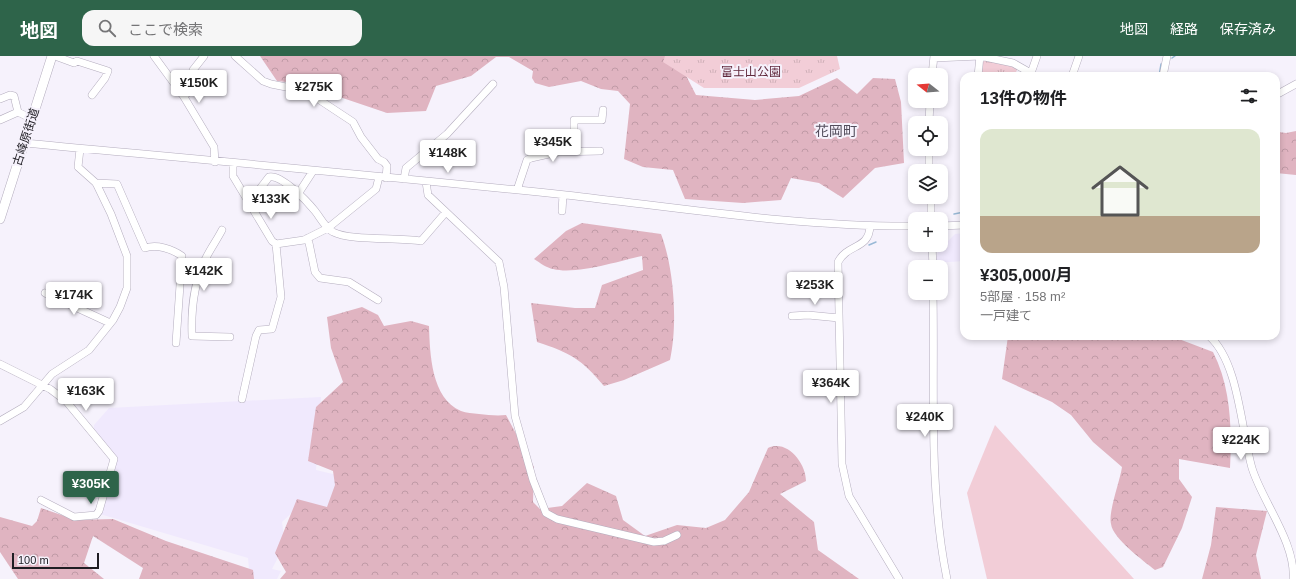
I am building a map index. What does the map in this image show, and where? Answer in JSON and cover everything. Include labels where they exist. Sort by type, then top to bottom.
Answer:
[{"type":"main road","name":"古峰原街道","points":[[0,219],[3,197],[24,143],[53,56]]},
{"type":"street","points":[[53,56],[74,63],[77,60],[108,71],[105,78],[92,95]]},
{"type":"street","points":[[154,56],[184,97],[214,147],[214,162]]},
{"type":"street","points":[[184,97],[187,93],[193,70],[204,56]]},
{"type":"street","points":[[235,56],[271,84],[306,91],[353,122],[361,137],[378,158],[387,166],[383,178],[376,189],[328,228],[308,238],[276,244]]},
{"type":"street","points":[[978,72],[980,56]]},
{"type":"street","points":[[933,68],[934,57],[980,56],[1013,63],[1028,72]]},
{"type":"street","points":[[1034,72],[1037,56]]},
{"type":"street","points":[[1073,72],[1079,56]]},
{"type":"street","points":[[1164,72],[1167,56]]},
{"type":"street","points":[[404,179],[406,168],[447,134],[493,84]]},
{"type":"street","points":[[1280,93],[1296,84]]},
{"type":"street","points":[[0,99],[10,95],[14,96],[18,112]]},
{"type":"street","points":[[574,151],[574,120],[602,120],[602,110]]},
{"type":"street","points":[[0,120],[18,112],[32,118]]},
{"type":"street","points":[[24,143],[313,172],[517,190],[693,211],[870,226],[908,226]]},
{"type":"street","points":[[0,420],[24,407],[41,385],[52,374],[89,350],[110,323],[120,307],[127,288],[127,256],[108,208],[96,183],[78,167],[80,149]]},
{"type":"street","points":[[517,190],[527,160],[558,152],[600,152]]},
{"type":"street","points":[[233,164],[233,176],[272,241],[276,244],[281,297],[272,329],[260,330],[256,336],[242,399]]},
{"type":"street","points":[[298,194],[313,172]]},
{"type":"street","points":[[249,203],[269,177],[274,176],[281,179],[298,194],[314,210],[328,228],[344,236],[421,241],[446,212]]},
{"type":"street","points":[[426,182],[428,195],[496,257],[501,269],[515,416],[533,480],[546,513],[557,519],[654,542],[664,541],[677,535]]},
{"type":"street","points":[[96,183],[117,184],[145,248],[153,245],[176,252],[182,256],[176,343]]},
{"type":"street","points":[[562,211],[563,195]]},
{"type":"street","points":[[948,226],[960,225]]},
{"type":"street","points":[[870,226],[870,233],[864,243],[847,251],[838,262],[842,464],[846,489],[899,579]]},
{"type":"street","points":[[222,230],[205,259],[196,282],[191,310],[192,336],[230,337]]},
{"type":"street","points":[[308,238],[315,272],[320,278],[349,282],[378,300]]},
{"type":"street","points":[[45,293],[110,323]]},
{"type":"street","points":[[933,300],[936,502],[942,553],[947,579]]},
{"type":"street","points":[[792,316],[808,315],[839,318]]},
{"type":"street","points":[[1214,340],[1222,352],[1228,365],[1238,401],[1252,469],[1287,549],[1292,579]]},
{"type":"street","points":[[0,364],[41,385],[66,401],[114,459],[99,511],[96,515],[74,517],[41,500]]},
{"type":"shaded area","points":[[960,233],[960,261],[948,262],[948,260],[936,260],[938,252],[948,252],[948,241],[955,234]]},
{"type":"shaded area","points":[[321,397],[316,470],[341,476],[332,511],[298,507],[282,522],[285,544],[272,569],[281,571],[277,579],[250,579],[248,558],[100,514],[117,457],[94,429],[94,425],[109,408]]},
{"type":"green space","points":[[260,56],[676,56],[696,95],[755,100],[799,96],[837,78],[857,94],[873,78],[895,79],[901,102],[904,163],[875,168],[843,198],[819,183],[791,178],[781,200],[743,203],[685,199],[673,170],[643,167],[624,159],[630,104],[618,91],[601,89],[581,81],[549,87],[535,83],[532,78],[533,71],[509,57],[496,57],[471,76],[436,86],[426,111],[387,113],[325,92],[315,85],[277,81]]},
{"type":"green space","name":"富士山公園","points":[[665,56],[837,56],[840,69],[799,88],[704,88],[663,62]]},
{"type":"green space","points":[[985,60],[1009,64],[1018,68],[1016,72],[981,72],[982,63]]},
{"type":"green space","points":[[1296,131],[1296,175],[1280,173],[1280,132],[1286,133]]},
{"type":"green space","points":[[582,223],[661,234],[672,279],[674,330],[670,360],[624,380],[604,386],[589,369],[575,358],[537,342],[531,303],[575,308],[595,308],[602,285],[643,270],[642,256],[598,267],[573,270],[551,268],[534,259],[566,231]]},
{"type":"green space","points":[[362,307],[378,315],[384,326],[411,321],[429,326],[430,349],[434,374],[443,396],[451,405],[463,412],[506,415],[534,467],[533,502],[540,509],[562,506],[587,483],[616,496],[623,520],[645,536],[677,525],[706,528],[725,520],[749,492],[768,448],[775,446],[782,447],[794,454],[799,460],[803,467],[806,481],[780,494],[814,522],[818,550],[859,579],[280,579],[286,572],[275,553],[297,499],[327,507],[335,485],[333,471],[308,461],[316,407],[343,382],[331,348],[327,317]]},
{"type":"green space","points":[[1007,340],[1182,340],[1213,352],[1224,379],[1227,394],[1231,438],[1230,468],[1179,459],[1179,479],[1192,497],[1182,528],[1163,567],[1155,570],[1123,543],[1113,530],[1111,524],[1111,512],[1122,467],[1093,442],[1071,415],[1052,402],[1002,379]]},
{"type":"green space","points":[[995,425],[1134,579],[987,579],[967,493]]},
{"type":"green space","points":[[1216,507],[1267,511],[1256,555],[1261,579],[1202,579],[1211,545]]},
{"type":"green space","points":[[41,508],[76,520],[113,519],[166,541],[253,570],[254,579],[139,579],[143,568],[93,536],[84,563],[104,579],[18,579],[0,552],[0,517],[32,526],[37,521]]},
{"type":"waterway","points":[[1160,72],[1161,64]]},
{"type":"waterway","points":[[954,214],[960,213]]},
{"type":"waterway","points":[[869,245],[876,242]]},
{"type":"district","name":"花岡町","points":[[836,131]]}]
